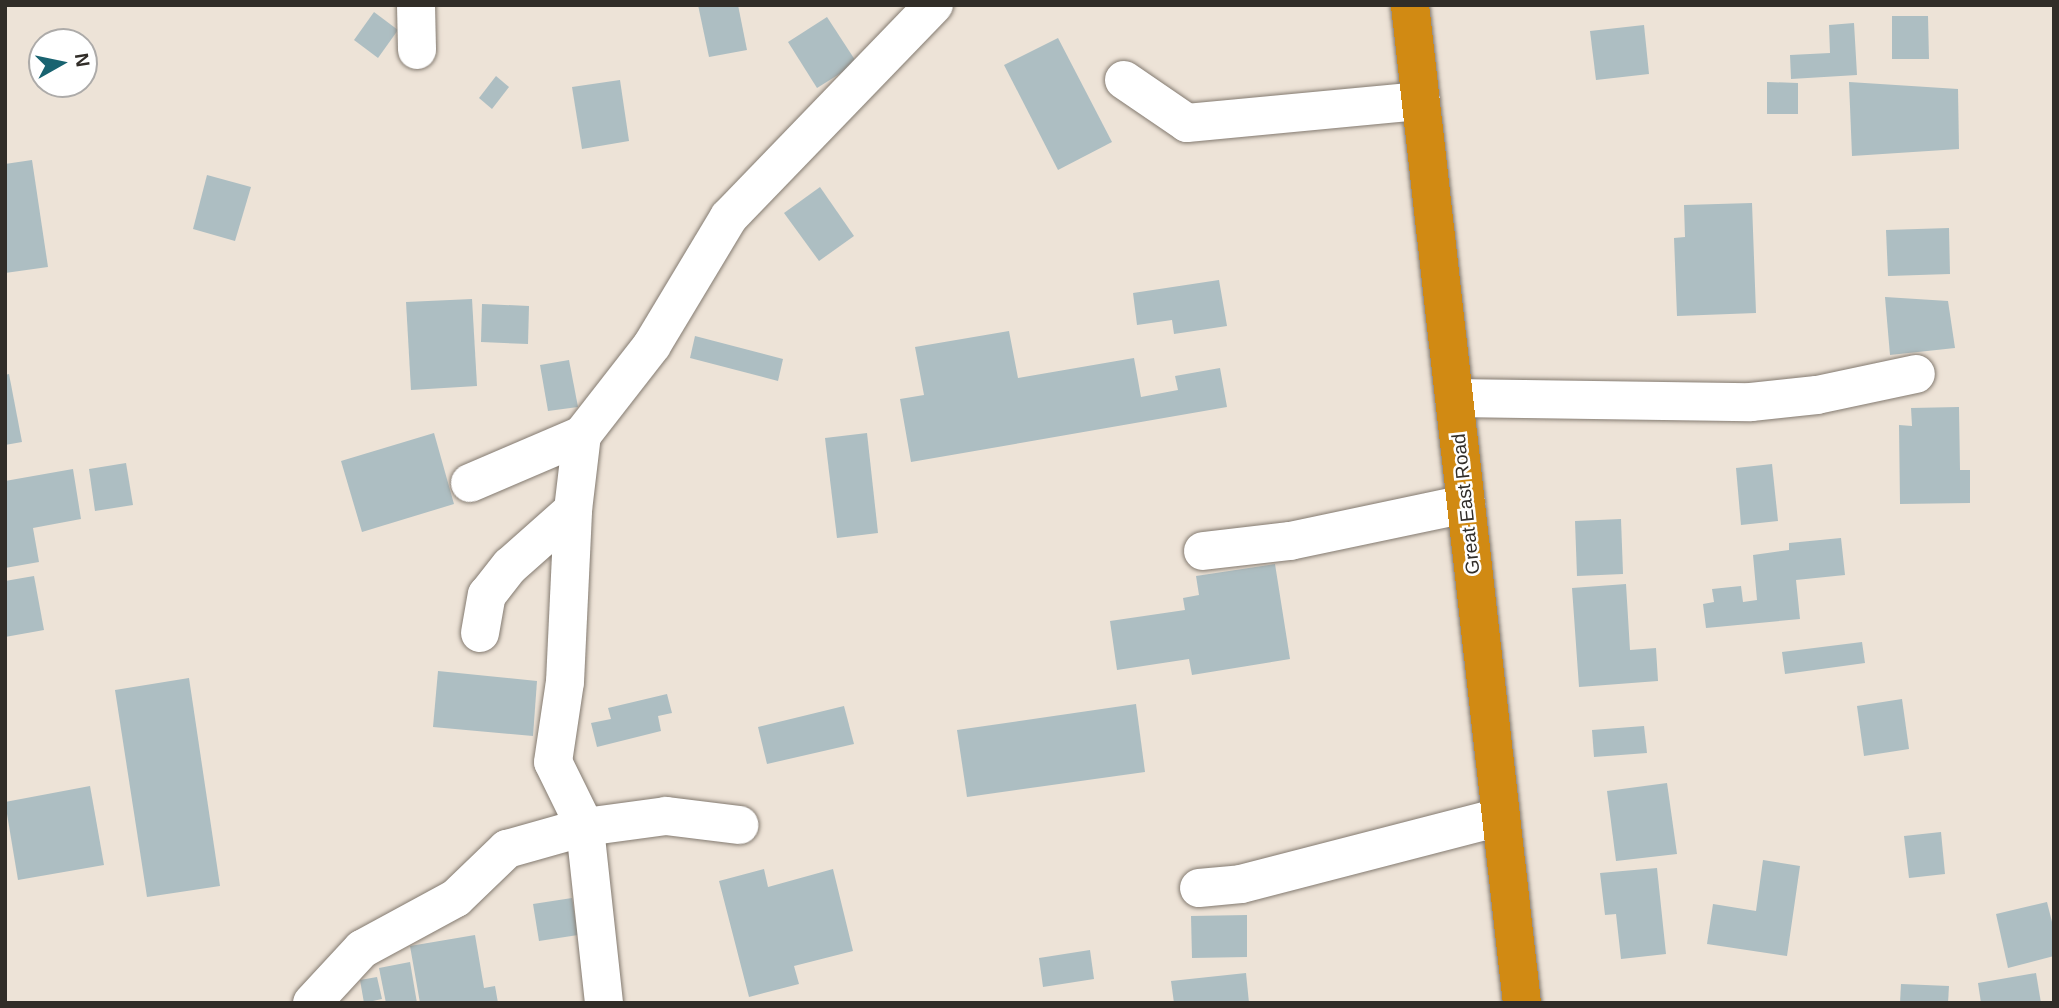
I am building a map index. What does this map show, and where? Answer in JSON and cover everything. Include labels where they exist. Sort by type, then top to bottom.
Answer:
[{"type":"highway","name":"Great East Road","points":[[1410,5],[1522,1003]]},
{"type":"street","points":[[416,5],[417,50]]},
{"type":"street","points":[[470,483],[582,435],[652,345],[729,217],[934,5]]},
{"type":"street","points":[[1125,80],[1186,123],[1421,101]]},
{"type":"street","points":[[1454,398],[1751,402],[1817,395],[1916,374]]},
{"type":"street","points":[[582,435],[573,510],[565,682],[553,762],[584,827],[604,1003]]},
{"type":"street","points":[[1203,551],[1290,541],[1466,504]]},
{"type":"street","points":[[480,633],[487,595],[510,566],[573,510]]},
{"type":"street","points":[[312,1003],[362,949],[456,898],[507,849],[584,827],[666,816],[739,825]]},
{"type":"street","points":[[1199,888],[1241,884],[1501,817]]},
{"type":"building","points":[[698,5],[738,5],[747,50],[709,57]]},
{"type":"building","points":[[374,12],[398,30],[378,58],[354,40]]},
{"type":"building","points":[[1892,16],[1928,16],[1929,59],[1892,59]]},
{"type":"building","points":[[827,17],[857,63],[817,88],[788,42]]},
{"type":"building","points":[[1854,23],[1857,75],[1791,79],[1790,55],[1830,53],[1829,25]]},
{"type":"building","points":[[1644,25],[1649,74],[1596,80],[1590,31]]},
{"type":"building","points":[[1058,38],[1112,142],[1058,170],[1004,65]]},
{"type":"building","points":[[496,76],[509,87],[492,109],[479,98]]},
{"type":"building","points":[[620,80],[629,141],[582,149],[572,87]]},
{"type":"building","points":[[1767,82],[1798,83],[1798,114],[1767,114]]},
{"type":"building","points":[[1849,82],[1958,89],[1959,149],[1852,156]]},
{"type":"building","points":[[32,160],[48,267],[5,273],[5,164]]},
{"type":"building","points":[[207,175],[251,187],[235,241],[193,229]]},
{"type":"building","points":[[820,187],[854,236],[819,261],[784,213]]},
{"type":"building","points":[[1752,203],[1756,313],[1677,316],[1674,238],[1685,237],[1684,205]]},
{"type":"building","points":[[1949,228],[1950,274],[1888,276],[1886,230]]},
{"type":"building","points":[[1219,280],[1227,326],[1174,334],[1172,320],[1137,325],[1133,293]]},
{"type":"building","points":[[1885,297],[1948,301],[1955,348],[1890,355]]},
{"type":"building","points":[[472,299],[477,386],[411,390],[406,302]]},
{"type":"building","points":[[482,304],[529,306],[528,344],[481,342]]},
{"type":"building","points":[[1009,331],[1018,378],[1134,358],[1141,397],[1178,390],[1175,376],[1220,368],[1227,407],[911,462],[900,399],[924,395],[915,347]]},
{"type":"building","points":[[695,336],[783,359],[778,381],[690,358]]},
{"type":"building","points":[[569,360],[578,407],[548,411],[540,365]]},
{"type":"building","points":[[9,374],[22,442],[5,445],[5,375]]},
{"type":"building","points":[[1959,407],[1960,470],[1970,470],[1970,503],[1900,504],[1899,425],[1912,426],[1911,408]]},
{"type":"building","points":[[434,433],[454,504],[362,532],[341,461]]},
{"type":"building","points":[[867,433],[878,533],[837,538],[825,438]]},
{"type":"building","points":[[126,463],[133,505],[95,511],[89,469]]},
{"type":"building","points":[[1772,464],[1778,521],[1741,525],[1736,468]]},
{"type":"building","points":[[73,469],[81,519],[33,528],[39,562],[5,568],[5,481]]},
{"type":"building","points":[[1621,519],[1623,574],[1577,576],[1575,521]]},
{"type":"building","points":[[1841,538],[1845,575],[1796,580],[1800,619],[1706,628],[1703,604],[1714,602],[1712,589],[1741,586],[1743,602],[1757,600],[1753,555],[1789,550],[1789,543]]},
{"type":"building","points":[[1275,564],[1290,659],[1192,675],[1189,659],[1117,670],[1110,621],[1185,610],[1183,598],[1199,595],[1196,576]]},
{"type":"building","points":[[34,576],[44,630],[5,637],[5,581]]},
{"type":"building","points":[[1626,584],[1630,650],[1656,648],[1658,681],[1579,687],[1572,588]]},
{"type":"building","points":[[1862,642],[1865,663],[1785,674],[1782,652]]},
{"type":"building","points":[[438,671],[537,681],[533,736],[433,727]]},
{"type":"building","points":[[189,678],[220,886],[147,897],[115,690]]},
{"type":"building","points":[[667,694],[672,713],[658,716],[661,731],[597,747],[591,723],[611,719],[608,708]]},
{"type":"building","points":[[1902,699],[1909,749],[1864,756],[1857,706]]},
{"type":"building","points":[[1136,704],[1145,772],[967,797],[957,730]]},
{"type":"building","points":[[844,706],[854,744],[767,764],[758,727]]},
{"type":"building","points":[[1644,726],[1647,753],[1594,757],[1592,730]]},
{"type":"building","points":[[1667,783],[1677,854],[1616,861],[1607,791]]},
{"type":"building","points":[[90,786],[104,865],[18,880],[5,802]]},
{"type":"building","points":[[1941,832],[1945,874],[1909,878],[1904,836]]},
{"type":"building","points":[[1763,860],[1800,866],[1787,956],[1707,944],[1713,904],[1756,911]]},
{"type":"building","points":[[1657,868],[1666,954],[1621,959],[1616,914],[1605,915],[1600,873]]},
{"type":"building","points":[[764,869],[768,887],[833,869],[853,951],[794,966],[799,984],[749,997],[719,881]]},
{"type":"building","points":[[572,898],[578,935],[539,941],[533,904]]},
{"type":"building","points":[[2047,902],[2054,930],[2054,956],[2008,968],[1996,914]]},
{"type":"building","points":[[1247,915],[1247,957],[1192,958],[1191,916]]},
{"type":"building","points":[[475,935],[484,988],[495,986],[498,1003],[420,1003],[410,946]]},
{"type":"building","points":[[1090,950],[1094,979],[1043,987],[1039,958]]},
{"type":"building","points":[[410,962],[417,1003],[386,1003],[379,968]]},
{"type":"building","points":[[1246,973],[1249,1003],[1174,1003],[1171,981]]},
{"type":"building","points":[[2036,973],[2041,1003],[1981,1003],[1978,983]]},
{"type":"building","points":[[377,977],[382,999],[364,1003],[360,980]]},
{"type":"building","points":[[1901,984],[1949,986],[1948,1003],[1900,1003]]}]
